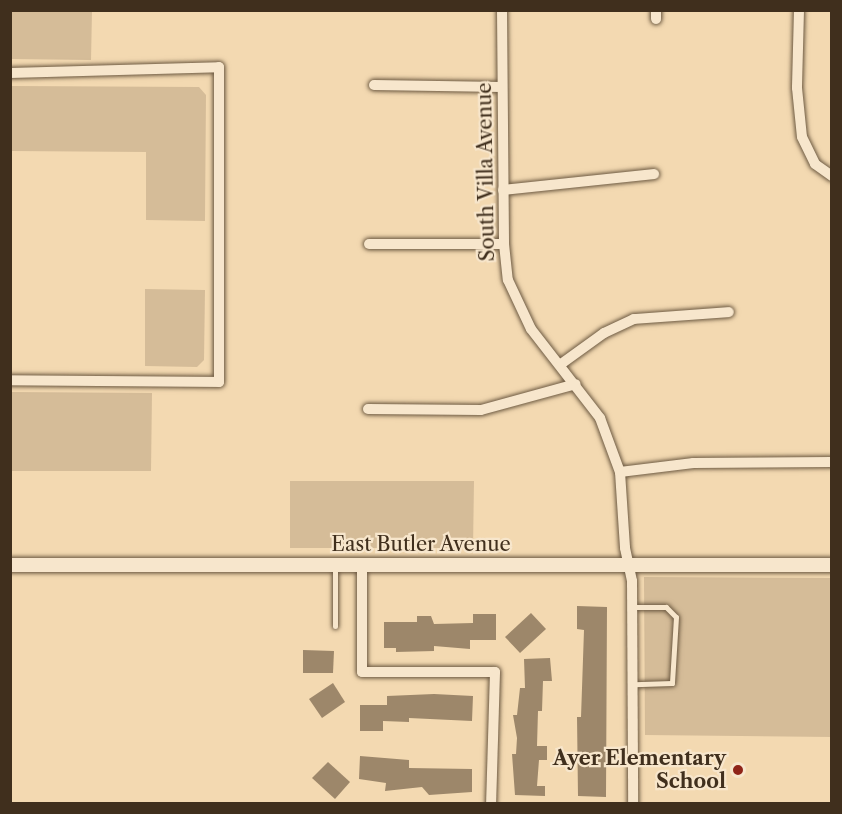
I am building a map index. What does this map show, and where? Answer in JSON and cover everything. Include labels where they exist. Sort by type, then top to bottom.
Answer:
[{"type":"street","name":"South Villa Avenue","points":[[502,10],[502,190],[508,280],[523,316],[600,418],[620,472],[633,607],[633,804]]},
{"type":"street","points":[[799,10],[797,88],[802,137],[814,164],[831,176]]},
{"type":"street","points":[[10,73],[219,68],[219,382],[10,380]]},
{"type":"street","points":[[374,86],[502,87]]},
{"type":"street","points":[[502,190],[654,174]]},
{"type":"street","points":[[369,244],[504,244]]},
{"type":"street","points":[[561,364],[604,333],[634,319],[729,312]]},
{"type":"street","points":[[368,409],[481,410],[576,384]]},
{"type":"street","points":[[620,472],[693,463],[831,462]]},
{"type":"street","points":[[362,563],[362,672],[495,672],[491,804]]},
{"type":"street","name":"East Butler Avenue","points":[[10,565],[362,563],[831,565]]},
{"type":"lane","points":[[335,563],[335,626]]},
{"type":"lane","points":[[633,607],[666,607],[676,617],[672,683],[633,684]]},
{"type":"shaded area","points":[[11,10],[92,11],[91,60],[12,59]]},
{"type":"shaded area","points":[[12,86],[199,87],[206,95],[205,221],[146,220],[146,152],[11,151]]},
{"type":"shaded area","points":[[145,289],[205,290],[204,360],[197,367],[145,366]]},
{"type":"shaded area","points":[[11,392],[152,393],[151,471],[11,471]]},
{"type":"shaded area","points":[[290,481],[474,481],[473,548],[290,548]]},
{"type":"shaded area","points":[[644,577],[831,578],[831,737],[645,735]]},
{"type":"building","points":[[577,606],[607,607],[606,797],[578,796],[577,717],[581,717],[584,630],[577,629]]},
{"type":"building","points":[[531,613],[546,629],[520,653],[505,637]]},
{"type":"building","points":[[473,614],[496,614],[496,640],[470,640],[470,649],[434,646],[434,651],[396,652],[396,648],[384,648],[384,622],[417,622],[417,616],[431,616],[434,624],[473,623]]},
{"type":"building","points":[[303,650],[334,651],[333,673],[303,673]]},
{"type":"building","points":[[550,658],[552,681],[543,681],[542,711],[538,711],[537,746],[547,746],[547,760],[539,760],[537,786],[545,786],[545,796],[515,795],[512,754],[516,754],[517,738],[513,715],[517,715],[520,688],[525,688],[524,659]]},
{"type":"building","points":[[333,683],[345,702],[322,718],[309,699]]},
{"type":"building","points":[[434,694],[473,696],[472,721],[409,718],[409,722],[383,721],[383,731],[360,731],[360,705],[387,705],[387,696]]},
{"type":"building","points":[[360,756],[409,760],[409,768],[472,769],[472,792],[429,795],[422,787],[385,791],[386,783],[359,779]]},
{"type":"building","points":[[328,762],[350,782],[335,799],[312,778]]},
{"type":"place","name":"Ayer Elementary School","points":[[738,770]]}]
